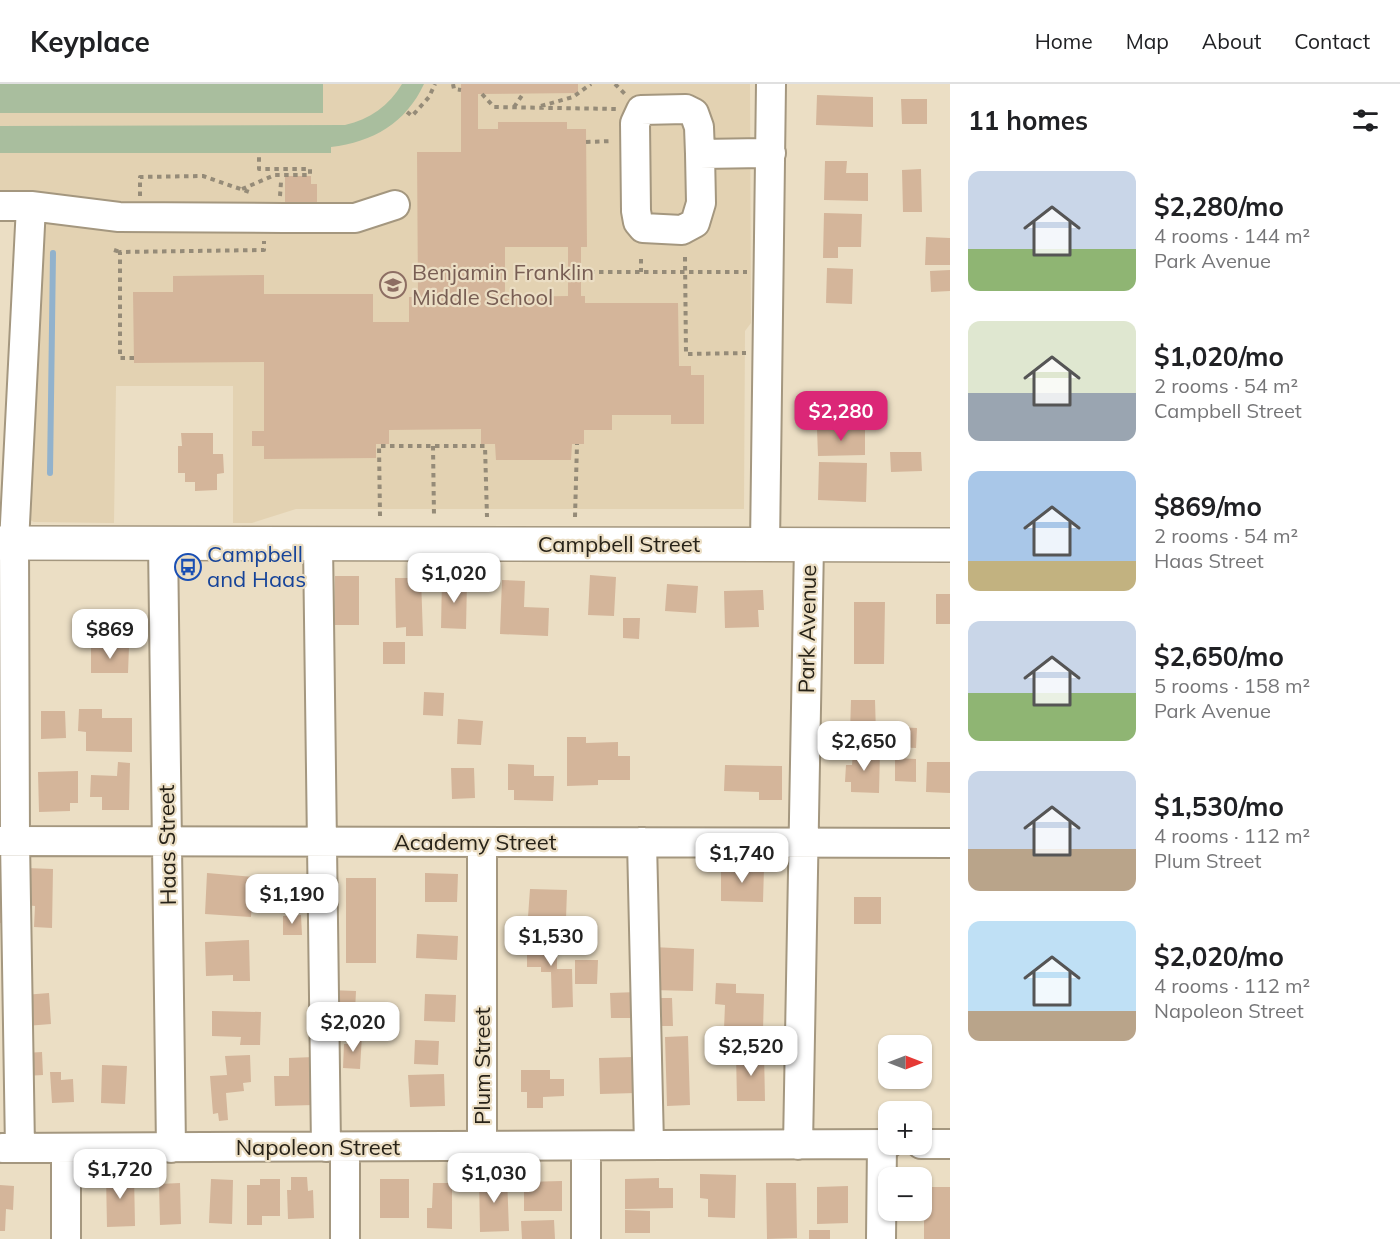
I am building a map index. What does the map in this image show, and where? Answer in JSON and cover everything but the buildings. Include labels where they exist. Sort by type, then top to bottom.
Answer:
[{"type":"main road","name":"Campbell Street","points":[[7,543],[950,545]]},
{"type":"street","points":[[765,545],[771,84]]},
{"type":"street","points":[[700,154],[771,153]]},
{"type":"street","points":[[0,206],[31,206],[119,217],[355,218],[395,205]]},
{"type":"street","points":[[10,1148],[7,543],[31,206]]},
{"type":"street","name":"Haas Street","points":[[163,543],[171,1148]]},
{"type":"street","points":[[318,544],[322,842],[335,1147],[345,1239]]},
{"type":"street","name":"Park Avenue","points":[[798,1145],[809,545]]},
{"type":"street","name":"Academy Street","points":[[7,841],[950,843]]},
{"type":"street","name":"Plum Street","points":[[482,842],[482,1146]]},
{"type":"street","points":[[642,842],[649,1145]]},
{"type":"street","name":"Napoleon Street","points":[[10,1148],[878,1144]]},
{"type":"street","points":[[932,1144],[950,1144]]},
{"type":"street","points":[[586,1146],[586,1239]]},
{"type":"street","points":[[66,1148],[66,1239]]},
{"type":"street","points":[[881,1239],[885,1155]]},
{"type":"path","points":[[407,112],[412,116],[435,84]]},
{"type":"path","points":[[453,84],[454,89],[461,90]]},
{"type":"path","points":[[536,108],[573,98],[591,84]]},
{"type":"path","points":[[615,84],[624,93]]},
{"type":"path","points":[[482,94],[494,107],[629,109]]},
{"type":"path","points":[[514,107],[523,94]]},
{"type":"path","points":[[586,142],[612,141]]},
{"type":"path","points":[[242,189],[275,175],[310,175],[310,169],[259,169],[259,154]]},
{"type":"path","points":[[140,199],[140,177],[203,176],[253,194]]},
{"type":"path","points":[[280,203],[281,182]]},
{"type":"path","points":[[114,250],[120,252],[264,250],[264,232]]},
{"type":"path","points":[[120,252],[120,358],[134,358]]},
{"type":"path","points":[[686,257],[686,354],[767,353]]},
{"type":"path","points":[[641,259],[641,272]]},
{"type":"path","points":[[581,272],[769,272]]},
{"type":"path","points":[[575,517],[577,444]]},
{"type":"path","points":[[380,516],[379,446],[485,446],[487,517]]},
{"type":"path","points":[[433,446],[434,516]]},
{"type":"shaded area","name":"Benjamin Franklin Middle School","points":[[0,84],[750,84],[751,323],[745,331],[744,509],[296,509],[252,523],[233,523],[233,386],[116,386],[114,523],[34,522],[28,519],[38,247],[0,198]]},
{"type":"green space","points":[[0,84],[323,84],[323,113],[0,113]]},
{"type":"green space","points":[[402,84],[424,84],[417,98],[398,120],[361,141],[331,147],[331,153],[0,153],[0,126],[345,125],[371,115],[385,105]]},
{"type":"waterway","points":[[50,473],[53,253]]},
{"type":"place","name":"Benjamin Franklin Middle School","points":[[393,285]]},
{"type":"place","name":"Campbell and Haas","points":[[188,567]]}]
